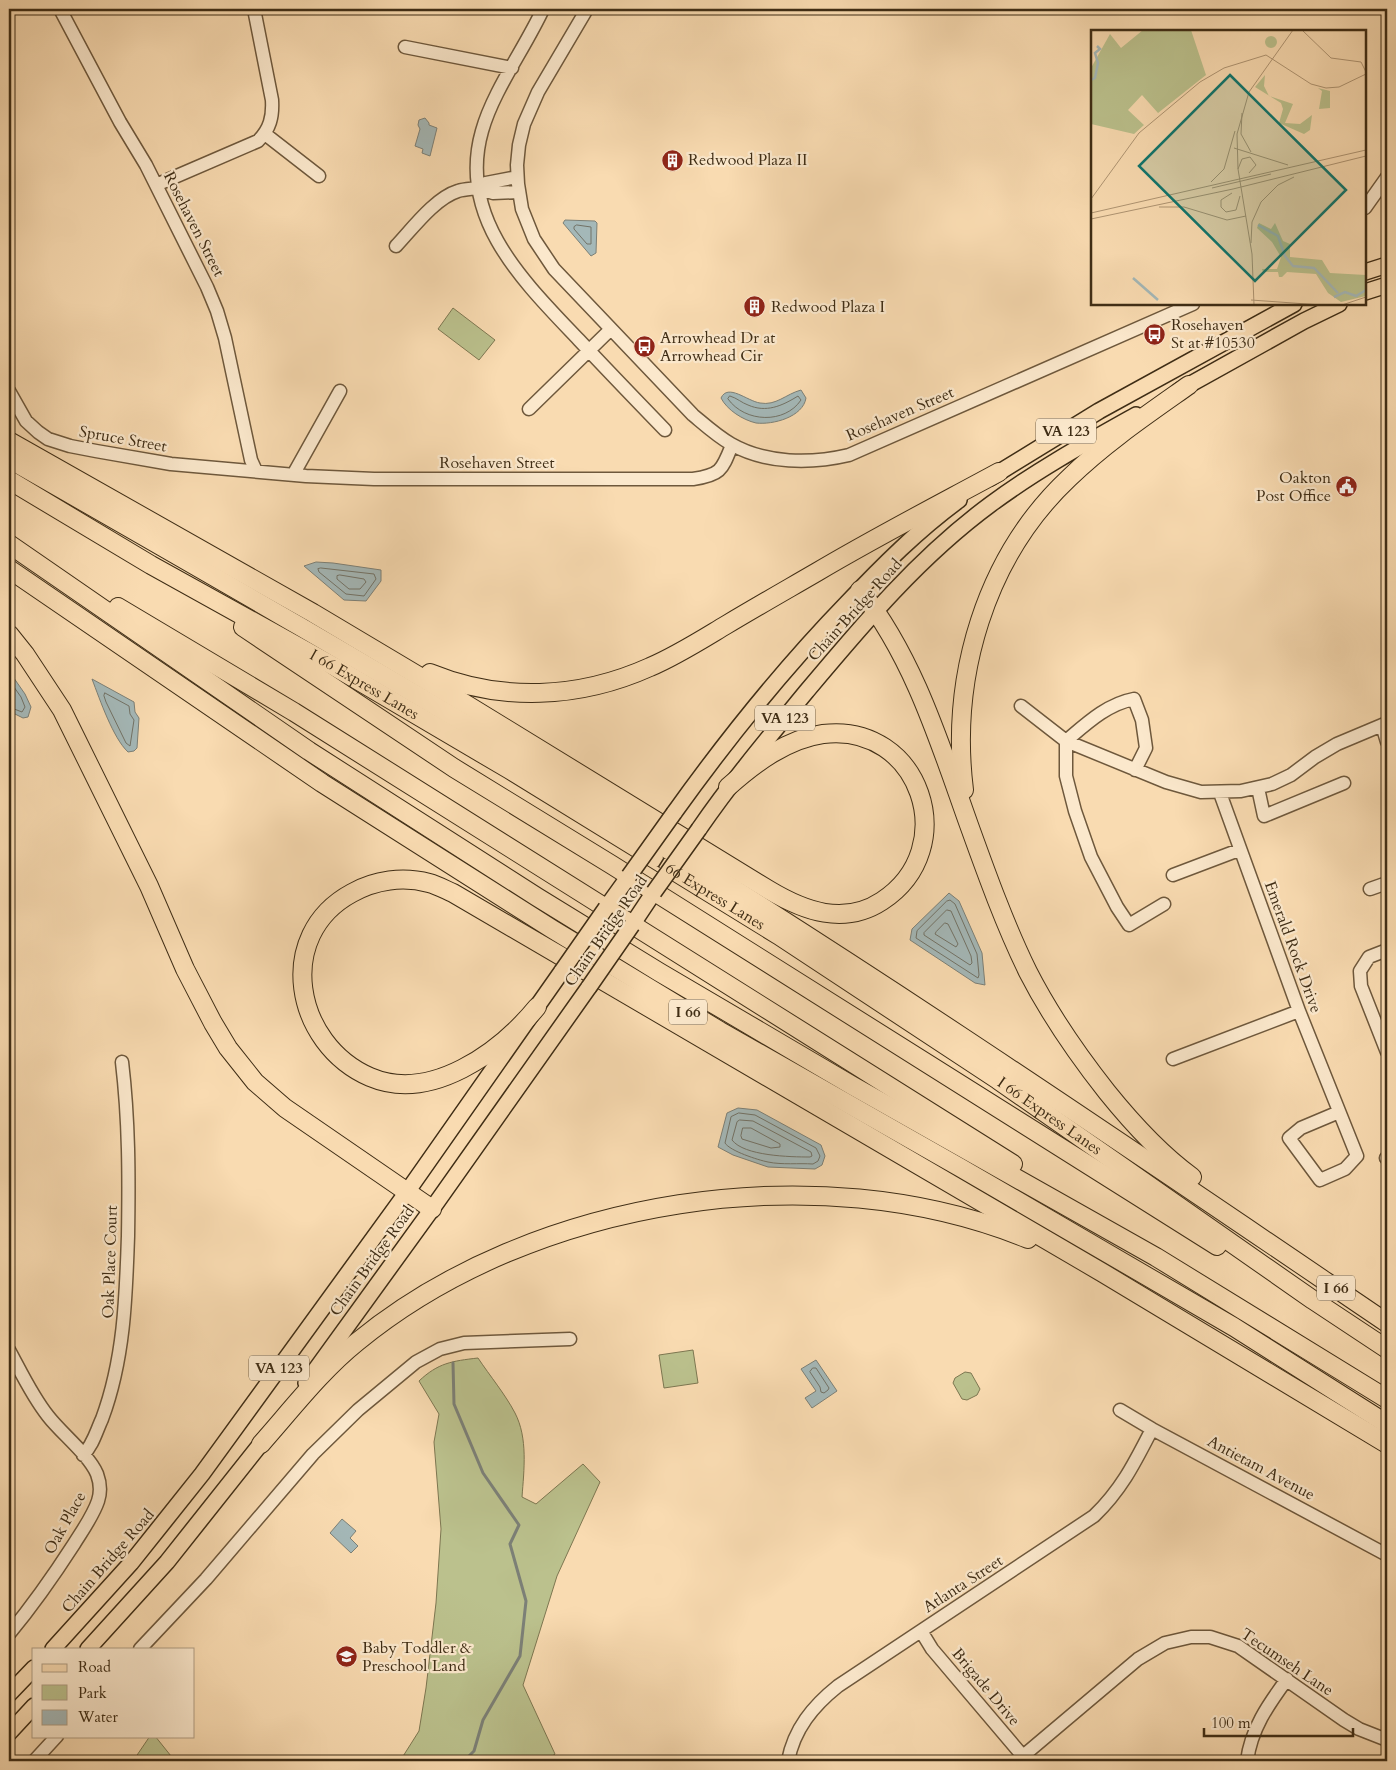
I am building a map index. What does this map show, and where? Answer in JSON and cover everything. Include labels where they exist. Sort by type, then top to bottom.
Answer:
[{"type":"highway","points":[[969,825],[961,754],[965,681],[978,627],[997,579],[1008,557],[1035,516],[1068,478],[1121,435],[1189,385]]},
{"type":"highway","points":[[9,441],[313,613],[469,706],[769,890],[804,908],[840,915],[872,907],[902,885],[912,871],[921,852],[926,828],[925,813],[914,779],[895,755],[868,739],[837,733],[808,737],[764,758],[728,786]]},
{"type":"highway","name":"I 66","points":[[9,459],[319,637],[588,798],[838,956],[1167,1172],[1387,1323]]},
{"type":"highway","points":[[313,613],[424,670],[466,685],[497,691],[530,694],[576,691],[605,684],[667,659],[848,554],[999,472]]},
{"type":"highway","name":"I 66 Express Lanes","points":[[9,480],[151,564],[335,667],[510,770],[778,935],[998,1080],[1313,1300],[1387,1349]]},
{"type":"highway","points":[[9,543],[294,712],[1387,1400]]},
{"type":"highway","points":[[9,543],[309,751],[536,897],[853,1086],[1156,1256]]},
{"type":"highway","points":[[151,564],[182,591],[230,618],[446,763],[1245,1264],[1313,1300]]},
{"type":"highway","name":"I 66","points":[[9,569],[322,783],[552,929],[778,1065],[962,1168],[1234,1327],[1387,1424]]},
{"type":"highway","points":[[860,590],[897,646],[933,724],[997,900],[1028,972],[1045,1003],[1086,1064],[1146,1138],[1180,1169],[1239,1210],[1285,1254]]},
{"type":"highway","points":[[9,634],[25,654],[62,710],[149,886],[185,969],[228,1048],[255,1082],[285,1108],[432,1209]]},
{"type":"highway","points":[[537,1007],[520,1027],[500,1044],[461,1070],[428,1081],[399,1083],[385,1081],[371,1077],[345,1062],[316,1028],[305,1000],[302,978],[307,942],[318,922],[336,903],[353,892],[372,884],[393,880],[403,879],[431,883],[485,910],[1103,1273],[1387,1444]]},
{"type":"highway","points":[[261,1444],[321,1376],[345,1353],[390,1317],[428,1292],[473,1267],[521,1246],[592,1222],[647,1210],[743,1197],[784,1196],[833,1197],[913,1206],[958,1216],[1006,1230],[1103,1273]]},
{"type":"main road","points":[[1366,272],[1387,265]]},
{"type":"main road","name":"Chain Bridge Road","points":[[54,1648],[114,1583],[165,1522],[226,1442],[407,1192],[674,813],[750,713],[802,651],[900,549],[935,518],[970,492],[1106,406],[1292,305]]},
{"type":"main road","name":"Chain Bridge Road","points":[[89,1648],[168,1562],[261,1444],[432,1209],[589,987],[638,929],[654,892],[728,786],[875,610],[937,548],[977,514],[1010,490],[1062,456],[1304,321],[1337,305]]},
{"type":"main road","points":[[9,1694],[32,1670]]},
{"type":"main road","points":[[9,1733],[32,1708]]},
{"type":"street","name":"Rosehaven Street","points":[[60,9],[156,185],[207,287],[217,311],[251,460],[256,471],[292,475],[374,479],[693,478],[715,474],[722,467],[732,445],[760,455],[784,460],[817,461],[849,455],[1191,305]]},
{"type":"street","points":[[156,185],[258,141],[265,134],[271,123],[273,112],[272,100],[254,9]]},
{"type":"street","points":[[543,9],[497,95],[482,130],[476,157],[478,188],[487,222],[513,267],[536,294],[665,430]]},
{"type":"street","points":[[587,9],[530,106],[524,124],[519,145],[518,177],[522,209],[541,250],[554,269],[693,415],[732,445]]},
{"type":"street","points":[[405,47],[512,68]]},
{"type":"street","points":[[265,134],[319,176]]},
{"type":"street","points":[[396,246],[432,208],[457,191],[478,188],[486,182],[518,177]]},
{"type":"street","points":[[1366,207],[1387,177]]},
{"type":"street","points":[[478,188],[494,193],[519,192]]},
{"type":"street","points":[[528,409],[611,329]]},
{"type":"street","name":"Spruce Street","points":[[9,391],[22,415],[32,428],[48,439],[59,443],[96,452],[171,464],[256,471]]},
{"type":"street","points":[[292,475],[340,391]]},
{"type":"street","points":[[1066,741],[1095,717],[1124,701],[1134,699],[1142,720],[1146,748],[1135,770]]},
{"type":"street","points":[[1021,706],[1066,741],[1189,790],[1220,793],[1258,788],[1272,784],[1290,775],[1337,744],[1384,724],[1387,742]]},
{"type":"street","points":[[1066,741],[1066,776],[1075,811],[1091,858],[1117,907],[1129,925],[1164,904]]},
{"type":"street","points":[[1258,788],[1264,816],[1344,783]]},
{"type":"street","name":"Emerald Rock Drive","points":[[1220,793],[1298,1011],[1357,1156],[1344,1169],[1320,1180],[1289,1138],[1301,1128],[1339,1112]]},
{"type":"street","points":[[1173,875],[1240,850]]},
{"type":"street","points":[[1370,889],[1387,884]]},
{"type":"street","points":[[1387,950],[1369,957],[1360,971],[1361,986],[1387,1052]]},
{"type":"street","points":[[1173,1059],[1298,1011]]},
{"type":"street","name":"Oak Place Court","points":[[83,1455],[91,1447],[107,1404],[120,1356],[123,1330],[127,1269],[129,1171],[128,1110],[122,1062]]},
{"type":"street","points":[[141,1648],[202,1583],[313,1454],[373,1397],[416,1362],[440,1348],[464,1343],[570,1340]]},
{"type":"street","name":"Oak Place","points":[[9,1350],[32,1393],[46,1414],[83,1455],[96,1474],[99,1484],[98,1501],[84,1528],[52,1578],[9,1634]]},
{"type":"street","name":"Antietam Avenue","points":[[1120,1410],[1387,1555]]},
{"type":"street","name":"Atlanta Street","points":[[788,1761],[794,1740],[814,1707],[838,1686],[1094,1516],[1120,1487],[1152,1429]]},
{"type":"street","name":"Brigade Drive","points":[[921,1631],[932,1649],[1025,1759]]},
{"type":"street","name":"Tecumseh Lane","points":[[1025,1759],[1148,1652],[1175,1640],[1203,1637],[1228,1642],[1244,1650],[1344,1720],[1359,1729],[1387,1740]]},
{"type":"street","points":[[1247,1761],[1256,1726],[1287,1679]]},
{"type":"street","points":[[34,1761],[55,1738]]},
{"type":"green space","points":[[453,308],[495,340],[479,360],[438,329]]},
{"type":"green space","points":[[693,1350],[698,1383],[664,1388],[659,1355]]},
{"type":"green space","points":[[478,1358],[507,1399],[519,1423],[524,1454],[522,1497],[536,1504],[583,1464],[600,1482],[557,1576],[523,1685],[555,1754],[546,1761],[400,1761],[419,1731],[436,1603],[441,1529],[434,1442],[439,1414],[419,1381],[433,1370],[446,1364]]},
{"type":"green space","points":[[965,1372],[971,1373],[980,1389],[977,1395],[967,1400],[962,1399],[953,1383],[955,1378]]},
{"type":"green space","points":[[149,1738],[157,1738],[175,1761],[133,1761]]},
{"type":"water","points":[[425,118],[429,125],[437,128],[430,156],[422,153],[423,149],[415,146],[420,129],[418,125],[419,120]]},
{"type":"water","points":[[565,220],[595,221],[597,223],[596,253],[591,256],[563,223]]},
{"type":"water","points":[[801,390],[806,398],[804,405],[793,415],[771,423],[756,423],[746,420],[731,410],[721,398],[728,392],[733,392],[755,402],[771,403]]},
{"type":"water","points":[[316,562],[381,570],[381,581],[366,601],[344,600],[304,566]]},
{"type":"water","points":[[9,671],[25,694],[31,707],[28,717],[23,718],[9,709]]},
{"type":"water","points":[[92,679],[134,702],[135,712],[139,718],[137,748],[134,751],[128,752],[117,738]]},
{"type":"water","points":[[949,893],[959,901],[982,953],[985,985],[975,983],[910,940],[912,929]]},
{"type":"water","points":[[738,1108],[757,1110],[821,1145],[825,1156],[822,1165],[815,1169],[768,1167],[733,1155],[718,1147],[727,1113]]},
{"type":"water","points":[[816,1360],[837,1391],[812,1408],[805,1398],[816,1391],[801,1369]]},
{"type":"water","points":[[342,1519],[356,1531],[350,1538],[358,1546],[351,1553],[330,1533]]},
{"type":"waterway","points":[[453,1363],[454,1404],[483,1473],[519,1525],[510,1544],[526,1601],[520,1656],[483,1720],[474,1751],[464,1761]]},
{"type":"place","name":"Redwood Plaza II","points":[[672,160]]},
{"type":"place","name":"Redwood Plaza I","points":[[755,307]]},
{"type":"place","name":"Rosehaven St at #10530","points":[[1155,334]]},
{"type":"place","name":"Arrowhead Dr at Arrowhead Cir","points":[[644,347]]},
{"type":"place","name":"Oakton Post Office","points":[[1347,487]]},
{"type":"place","name":"Baby Toddler & Preschool Land","points":[[346,1657]]}]
